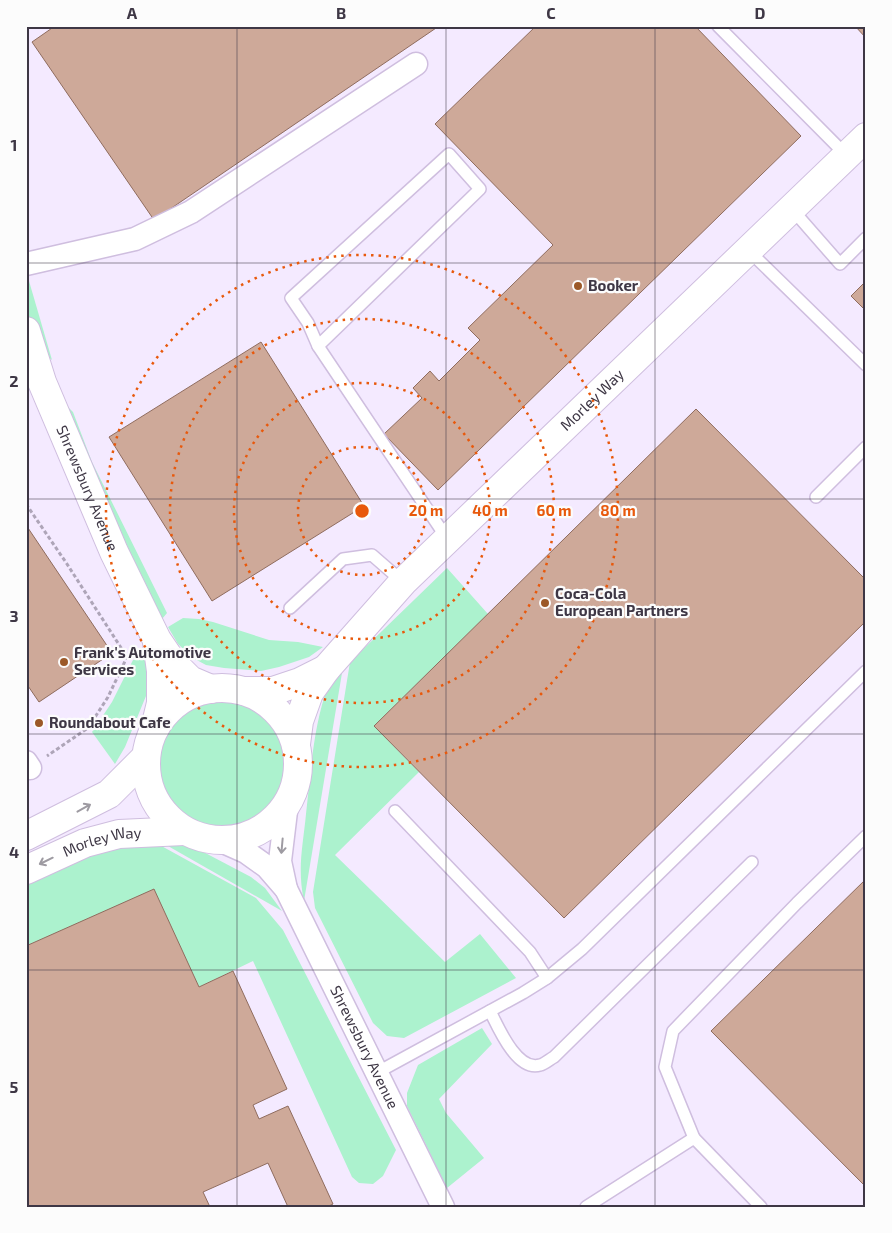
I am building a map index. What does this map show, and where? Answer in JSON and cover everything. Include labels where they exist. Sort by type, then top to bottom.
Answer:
[{"type":"street","points":[[26,264],[135,239],[191,212],[416,64]]},
{"type":"street","name":"Morley Way","points":[[296,744],[300,721],[310,693],[326,669],[403,582],[866,137]]},
{"type":"street","name":"Shrewsbury Avenue","points":[[26,331],[34,387],[157,640],[172,662],[190,680],[211,689]]},
{"type":"street","name":"Shrewsbury Avenue","points":[[154,728],[161,703],[161,672],[157,640]]},
{"type":"street","name":"Morley Way","points":[[243,691],[273,691],[300,682],[326,669]]},
{"type":"street","points":[[221,688],[243,691],[261,698],[276,711],[288,726],[296,744],[298,763],[296,781],[287,803],[275,819],[258,831],[240,838],[207,839],[184,831],[170,820],[159,807],[151,792],[146,774],[147,747],[154,728],[169,709],[188,696],[211,689],[221,688]]},
{"type":"street","points":[[26,836],[109,794],[146,757]]},
{"type":"street","name":"Shrewsbury Avenue","points":[[286,889],[280,861],[287,803]]},
{"type":"street","name":"Morley Way","points":[[26,870],[86,843],[119,834],[184,831]]},
{"type":"street","name":"Shrewsbury Avenue","points":[[219,840],[246,852],[267,867],[286,889],[443,1207]]},
{"type":"lane","points":[[718,26],[846,156]]},
{"type":"lane","points":[[318,346],[480,189],[449,154],[291,298],[308,323],[318,346],[448,540]]},
{"type":"lane","points":[[791,208],[840,264],[866,238]]},
{"type":"lane","points":[[748,250],[866,365]]},
{"type":"lane","points":[[816,497],[866,447]]},
{"type":"lane","points":[[290,608],[343,559],[372,555],[403,582]]},
{"type":"lane","points":[[378,1072],[547,978],[582,949],[866,671]]},
{"type":"lane","points":[[394,812],[530,952],[547,978]]},
{"type":"lane","points":[[761,1207],[694,1138],[665,1067],[673,1031],[797,903],[866,836]]},
{"type":"lane","points":[[490,1011],[507,1043],[522,1061],[532,1065],[541,1065],[554,1057],[752,862]]},
{"type":"lane","points":[[586,1207],[694,1138]]},
{"type":"path","points":[[26,504],[47,533],[127,657],[108,698],[88,728],[28,765]]},
{"type":"green space","points":[[29,281],[52,360],[39,345],[31,325],[26,294],[26,284]]},
{"type":"green space","points":[[68,407],[73,412],[92,462],[167,613],[162,619],[67,424]]},
{"type":"green space","points":[[447,568],[488,614],[374,726],[419,772],[335,855],[445,962],[480,934],[516,978],[404,1038],[387,1036],[373,1023],[315,908],[313,892],[350,662]]},
{"type":"green space","points":[[183,618],[213,622],[269,640],[298,642],[323,647],[309,657],[261,671],[206,665],[193,658],[178,644],[168,627]]},
{"type":"green space","points":[[146,658],[146,696],[125,747],[115,764],[92,732],[112,702],[133,660]]},
{"type":"green space","points":[[344,661],[304,901],[301,857],[316,733],[328,686]]},
{"type":"green space","points":[[222,699],[235,700],[247,704],[267,718],[281,738],[285,750],[285,776],[281,788],[267,808],[247,822],[235,826],[222,827],[209,826],[197,822],[177,808],[163,788],[159,776],[158,763],[159,750],[163,738],[177,718],[197,704],[209,700]]},
{"type":"green space","points":[[161,842],[192,846],[251,877],[265,888],[282,911]]},
{"type":"green space","points":[[156,843],[256,898],[283,930],[396,1150],[383,1176],[373,1184],[359,1183],[352,1177],[253,961],[199,987],[154,890],[26,946],[26,882],[100,847]]},
{"type":"green space","points":[[482,1028],[492,1044],[439,1099],[446,1113],[484,1158],[447,1188],[407,1106],[407,1093],[418,1065]]},
{"type":"building","points":[[55,26],[439,26],[154,220],[32,42]]},
{"type":"building","name":"Booker","points":[[536,26],[695,26],[801,136],[438,490],[384,434],[422,398],[413,388],[430,371],[439,381],[480,340],[468,328],[553,245],[435,124]]},
{"type":"building","points":[[855,26],[866,26],[866,38]]},
{"type":"building","points":[[866,281],[866,311],[851,296]]},
{"type":"building","points":[[261,342],[364,506],[212,601],[109,437]]},
{"type":"building","points":[[696,409],[866,580],[866,621],[564,918],[374,726]]},
{"type":"building","points":[[26,525],[112,653],[39,702],[26,683]]},
{"type":"building","points":[[866,879],[866,1185],[865,1186],[711,1031]]},
{"type":"building","points":[[154,889],[199,987],[233,971],[287,1089],[253,1105],[259,1119],[288,1106],[333,1204],[327,1207],[288,1207],[268,1163],[203,1192],[210,1207],[26,1207],[26,946]]},
{"type":"place","name":"Booker","points":[[578,286]]},
{"type":"place","name":"Coca-Cola European Partners","points":[[545,603]]},
{"type":"place","name":"Frank's Automotive Services","points":[[64,662]]},
{"type":"place","name":"Roundabout Cafe","points":[[39,723]]}]
